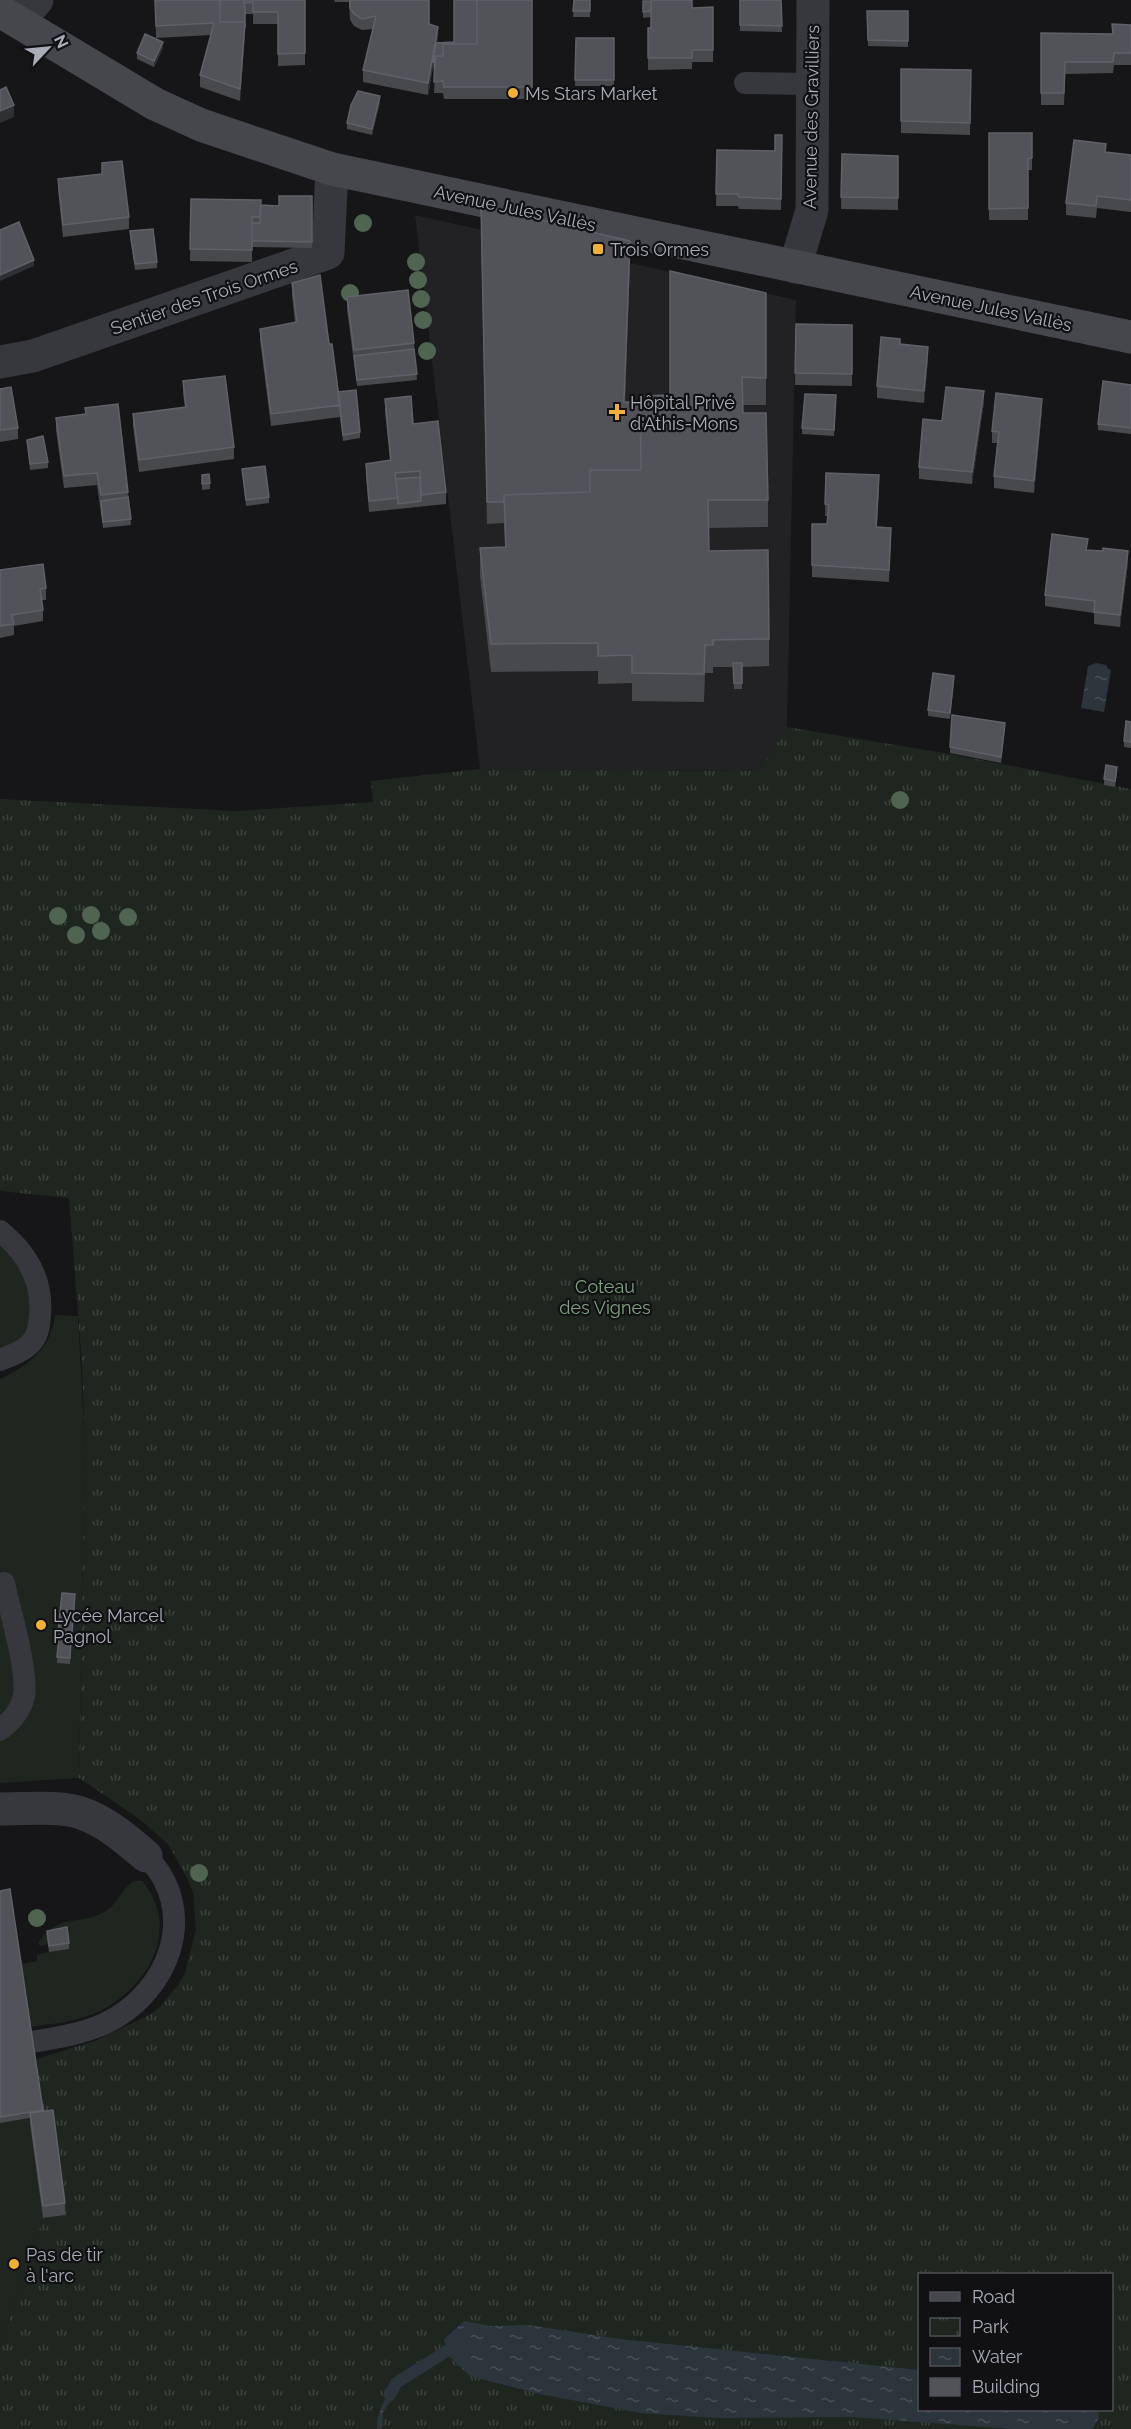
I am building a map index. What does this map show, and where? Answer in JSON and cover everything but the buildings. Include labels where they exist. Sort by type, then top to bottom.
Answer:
[{"type":"main road","name":"Avenue Jules Vallès","points":[[0,10],[155,104],[201,125],[332,170],[1131,337]]},
{"type":"street","points":[[0,10],[32,6],[37,0]]},
{"type":"street","name":"Avenue des Gravilliers","points":[[795,267],[812,210],[813,0]]},
{"type":"street","name":"Sentier des Trois Ormes","points":[[0,362],[33,356],[328,253],[332,170]]},
{"type":"street","points":[[0,1809],[51,1809],[82,1813],[106,1824],[146,1856]]},
{"type":"lane","points":[[746,83],[813,84]]},
{"type":"lane","points":[[0,1231],[17,1245],[33,1270],[41,1301],[38,1333],[29,1346],[0,1360]]},
{"type":"lane","points":[[0,1730],[15,1717],[24,1696],[24,1675],[4,1583]]},
{"type":"lane","points":[[32,2042],[72,2034],[105,2024],[134,2002],[164,1969],[172,1950],[173,1912],[169,1893],[160,1873],[146,1856]]},
{"type":"shaded area","name":"Hôpital Privé d'Athis-Mons","points":[[415,215],[796,300],[787,727],[761,771],[480,769]]},
{"type":"green space","name":"Coteau des Vignes","points":[[787,727],[950,754],[1131,789],[1131,2429],[0,2429],[0,2348],[43,2218],[65,2214],[44,2123],[34,2060],[97,2040],[159,2008],[185,1973],[196,1930],[193,1893],[168,1844],[138,1818],[79,1778],[85,1447],[82,1364],[69,1198],[0,1191],[0,799],[235,811],[373,802],[371,781],[480,769],[760,771]]},
{"type":"green space","points":[[0,1242],[23,1269],[32,1304],[27,1331],[18,1343],[0,1348]]},
{"type":"green space","name":"Lycée Marcel Pagnol","points":[[55,1315],[78,1316],[85,1447],[79,1778],[0,1783],[0,1379],[37,1355],[49,1337]]},
{"type":"green space","points":[[134,1881],[142,1881],[154,1900],[159,1920],[159,1939],[153,1958],[142,1976],[112,2004],[93,2014],[70,2021],[30,2027],[20,1964],[37,1961],[37,1955],[49,1952],[48,1944],[40,1946],[38,1943],[53,1927],[104,1912]]},
{"type":"green space","name":"Pas de tir à l'arc","points":[[43,2116],[65,2215],[43,2218],[0,2348],[0,2123]]},
{"type":"water","points":[[1096,663],[1106,665],[1111,670],[1104,712],[1081,708],[1088,666]]},
{"type":"water","points":[[464,2321],[491,2326],[528,2325],[620,2339],[918,2370],[918,2411],[1098,2411],[1099,2418],[1092,2429],[1012,2429],[852,2417],[717,2418],[641,2413],[540,2394],[470,2376],[448,2355],[444,2339]]},
{"type":"water","points":[[394,2380],[399,2389],[383,2412],[382,2429],[377,2429],[380,2410],[391,2382]]},
{"type":"waterway","points":[[390,2395],[396,2383],[447,2351],[463,2347]]},
{"type":"place","name":"Ms Stars Market","points":[[513,93]]},
{"type":"place","name":"Trois Ormes","points":[[598,249]]},
{"type":"place","name":"Hôpital Privé d'Athis-Mons","points":[[617,412]]},
{"type":"place","name":"Lycée Marcel Pagnol","points":[[41,1625]]},
{"type":"place","name":"Pas de tir à l'arc","points":[[14,2264]]}]
